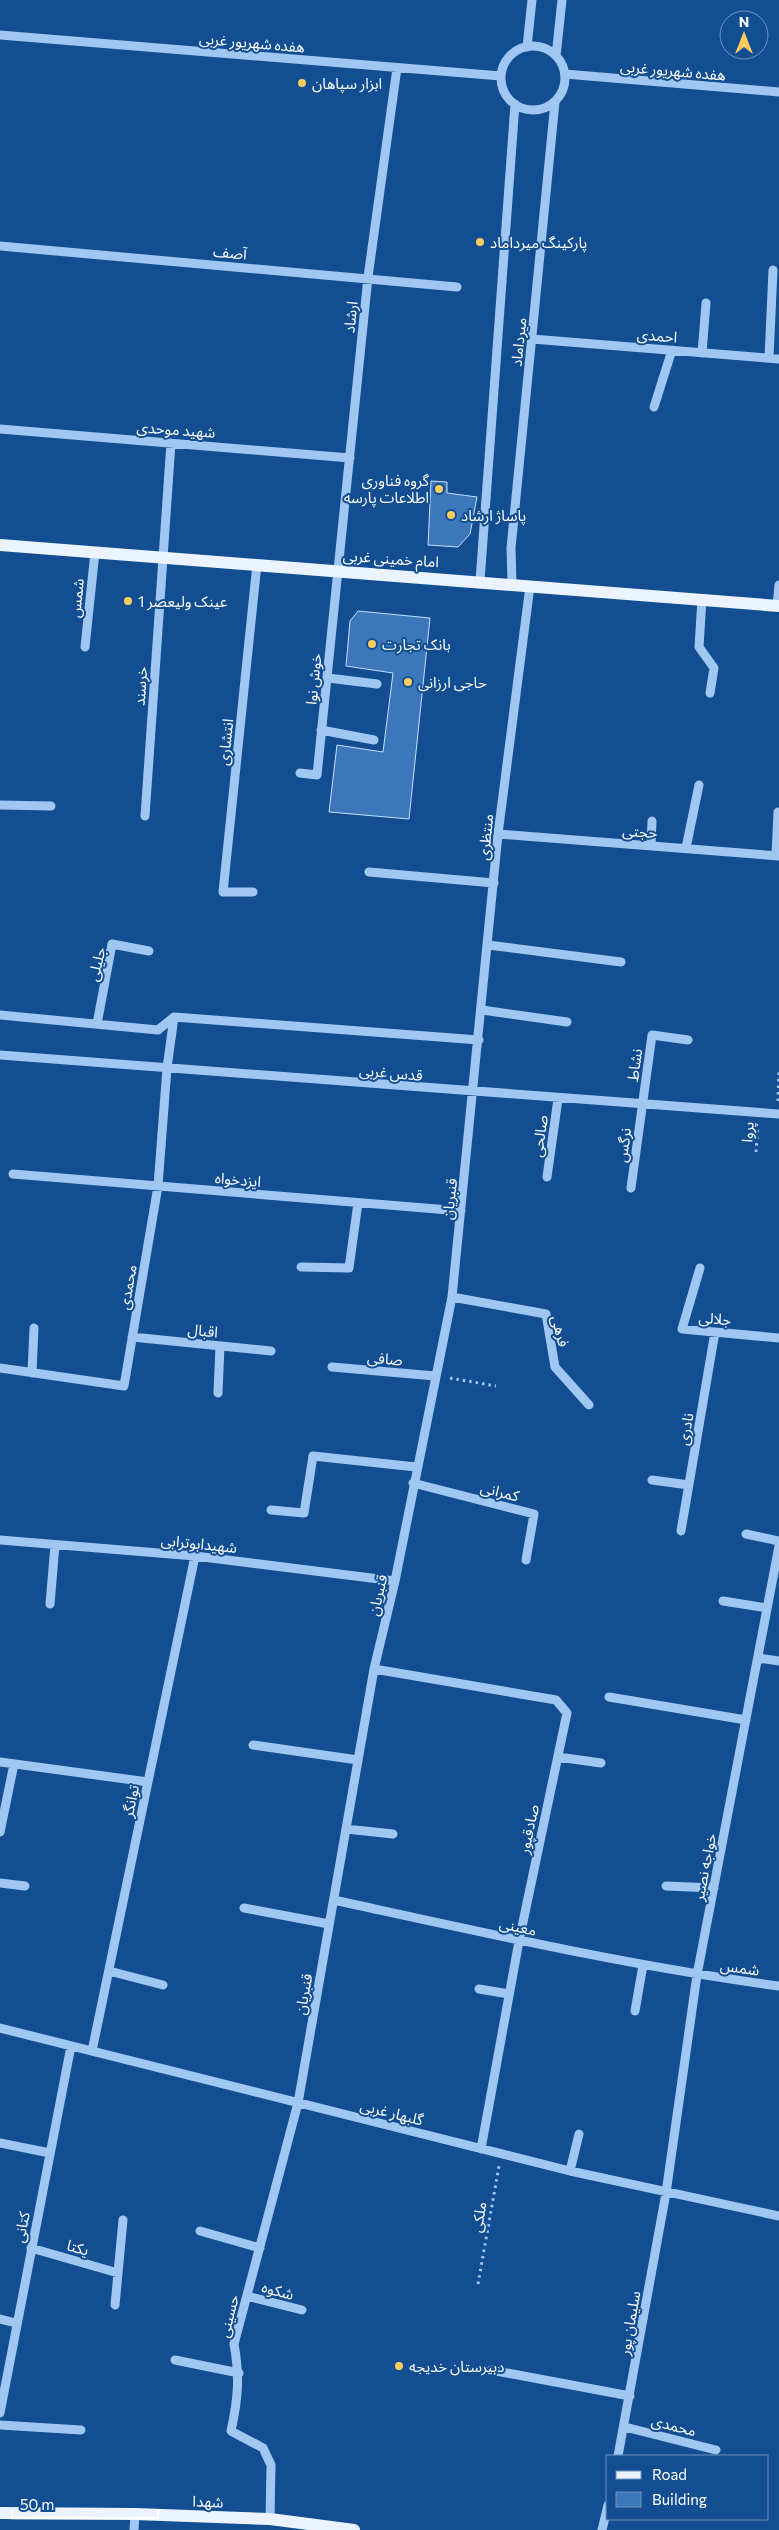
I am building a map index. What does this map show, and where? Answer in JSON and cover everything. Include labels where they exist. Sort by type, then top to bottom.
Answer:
[{"type":"main road","name":"امام خمینی غربی","points":[[0,545],[480,581],[778,606]]},
{"type":"main road","name":"شهدا","points":[[0,2513],[135,2514],[270,2519],[354,2530]]},
{"type":"street","points":[[527,47],[532,0]]},
{"type":"street","points":[[556,56],[562,0]]},
{"type":"street","name":"هفده شهریور غربی","points":[[0,35],[501,76]]},
{"type":"street","points":[[527,47],[548,50],[556,56],[565,74],[563,90],[555,102],[535,110],[524,109],[515,104],[505,92],[501,76],[510,57],[527,47]]},
{"type":"street","name":"ارشاد","points":[[338,570],[368,277],[397,68]]},
{"type":"street","name":"هفده شهریور غربی","points":[[565,74],[779,92]]},
{"type":"street","name":"میرداماد","points":[[512,584],[511,548],[555,102]]},
{"type":"street","name":"میرداماد","points":[[480,581],[515,104]]},
{"type":"street","name":"آصف","points":[[0,246],[368,277],[457,287]]},
{"type":"street","points":[[774,270],[774,358]]},
{"type":"street","points":[[702,353],[706,303]]},
{"type":"street","name":"احمدی","points":[[532,340],[774,358]]},
{"type":"street","points":[[654,407],[672,350]]},
{"type":"street","name":"شهید موحدی","points":[[0,429],[350,458]]},
{"type":"street","name":"خرسند","points":[[145,816],[171,443]]},
{"type":"street","name":"شمس","points":[[85,647],[95,552]]},
{"type":"street","name":"انتشاری","points":[[253,892],[223,892],[257,564]]},
{"type":"street","name":"خوش نوا","points":[[300,773],[317,775],[338,570]]},
{"type":"street","points":[[778,606],[779,585]]},
{"type":"street","name":"منتظری","points":[[474,1092],[498,834],[530,586]]},
{"type":"street","points":[[702,599],[699,647],[714,668],[710,693]]},
{"type":"street","points":[[328,678],[377,684]]},
{"type":"street","points":[[321,730],[374,740]]},
{"type":"street","points":[[686,848],[699,785]]},
{"type":"street","points":[[0,804],[51,806]]},
{"type":"street","points":[[777,856],[778,812]]},
{"type":"street","points":[[651,846],[652,821]]},
{"type":"street","name":"حجتی","points":[[498,834],[777,856]]},
{"type":"street","points":[[368,872],[494,883]]},
{"type":"street","name":"جلیلی","points":[[97,1024],[112,944],[149,951]]},
{"type":"street","points":[[488,945],[621,962]]},
{"type":"street","points":[[482,1010],[567,1022]]},
{"type":"street","points":[[0,1015],[158,1030],[174,1018],[479,1040]]},
{"type":"street","name":"محمدی","points":[[0,1368],[124,1386],[158,1186],[167,1068],[174,1018]]},
{"type":"street","name":"نشاط","points":[[642,1104],[652,1035],[688,1040]]},
{"type":"street","name":"قدس غربی","points":[[0,1055],[558,1099],[778,1114]]},
{"type":"street","name":"قنبریان","points":[[298,2103],[374,1669],[395,1581],[416,1467],[452,1297],[474,1092]]},
{"type":"street","name":"صالحی","points":[[547,1176],[558,1099]]},
{"type":"street","name":"نرگس","points":[[632,1188],[642,1104]]},
{"type":"street","name":"ایزدخواه","points":[[13,1174],[461,1211]]},
{"type":"street","points":[[301,1267],[349,1268],[358,1203]]},
{"type":"street","name":"جلالی","points":[[700,1268],[682,1329],[779,1338]]},
{"type":"street","name":"فرهی","points":[[452,1297],[546,1314],[555,1367],[589,1405]]},
{"type":"street","points":[[32,1373],[34,1328]]},
{"type":"street","name":"نادری","points":[[681,1531],[715,1332]]},
{"type":"street","name":"اقبال","points":[[132,1337],[271,1351]]},
{"type":"street","points":[[218,1393],[220,1346]]},
{"type":"street","name":"صافی","points":[[332,1367],[435,1376]]},
{"type":"street","points":[[271,1510],[304,1512],[313,1456],[416,1467]]},
{"type":"street","points":[[652,1480],[689,1485]]},
{"type":"street","name":"کمرانی","points":[[413,1483],[534,1514],[526,1560]]},
{"type":"street","points":[[746,1534],[779,1541]]},
{"type":"street","name":"شهیدابوترابی","points":[[0,1540],[195,1556],[395,1581]]},
{"type":"street","points":[[50,1604],[55,1544]]},
{"type":"street","name":"خواجه نصیر","points":[[666,2194],[697,1975],[779,1546]]},
{"type":"street","name":"توانگر","points":[[92,2051],[195,1556]]},
{"type":"street","points":[[723,1601],[767,1608]]},
{"type":"street","points":[[758,1658],[779,1662]]},
{"type":"street","name":"صادقپور","points":[[374,1669],[556,1700],[567,1713],[519,1941],[481,2149]]},
{"type":"street","points":[[609,1698],[746,1720]]},
{"type":"street","points":[[253,1745],[358,1760]]},
{"type":"street","points":[[558,1757],[601,1763]]},
{"type":"street","points":[[0,1762],[148,1782]]},
{"type":"street","points":[[0,1832],[14,1764]]},
{"type":"street","points":[[346,1829],[393,1834]]},
{"type":"street","points":[[0,1883],[25,1886]]},
{"type":"street","points":[[666,1886],[714,1888]]},
{"type":"street","name":"معینی","points":[[334,1900],[519,1941],[697,1975]]},
{"type":"street","points":[[244,1908],[329,1924]]},
{"type":"street","points":[[635,2011],[643,1964]]},
{"type":"street","points":[[109,1971],[162,1985]]},
{"type":"street","name":"شمس","points":[[697,1975],[779,1986]]},
{"type":"street","points":[[479,1989],[509,1994]]},
{"type":"street","name":"گلبهار غربی","points":[[0,2028],[570,2172],[666,2194],[779,2216]]},
{"type":"street","name":"کتانی","points":[[0,2413],[71,2046]]},
{"type":"street","name":"حسینی","points":[[270,2519],[271,2465],[264,2448],[231,2431],[237,2404],[239,2373],[234,2344],[298,2103]]},
{"type":"street","points":[[570,2172],[579,2134]]},
{"type":"street","points":[[0,2144],[50,2153]]},
{"type":"street","name":"سلیمان پور","points":[[618,2455],[625,2427],[666,2194]]},
{"type":"street","points":[[116,2305],[123,2220]]},
{"type":"street","points":[[200,2231],[260,2248]]},
{"type":"street","name":"یکتا","points":[[31,2248],[118,2273]]},
{"type":"street","name":"شکوه","points":[[247,2296],[302,2310]]},
{"type":"street","points":[[0,2319],[16,2323]]},
{"type":"street","points":[[175,2360],[239,2373]]},
{"type":"street","points":[[491,2370],[630,2396]]},
{"type":"street","points":[[0,2425],[81,2430]]},
{"type":"street","name":"محمدی","points":[[625,2427],[716,2450]]},
{"type":"street","points":[[602,2530],[606,2513]]},
{"type":"street","points":[[134,2530],[135,2514]]},
{"type":"path","points":[[778,1114],[779,1069]]},
{"type":"path","name":"پروا","points":[[756,1152],[759,1113]]},
{"type":"path","points":[[435,1376],[496,1386]]},
{"type":"path","name":"ملکی","points":[[478,2284],[501,2154]]},
{"type":"building","name":"پاساژ ارشاد","points":[[431,481],[447,482],[447,493],[477,497],[470,534],[458,547],[428,545]]},
{"type":"building","name":"حاجی ارزانی","points":[[358,611],[430,618],[409,819],[329,812],[337,745],[383,752],[393,673],[346,666],[350,621]]},
{"type":"place","name":"ابزار سپاهان","points":[[302,83]]},
{"type":"place","name":"پارکینگ میرداماد","points":[[480,242]]},
{"type":"place","name":"گروه فناوری اطلاعات پارسه","points":[[439,489]]},
{"type":"place","name":"پاساژ ارشاد","points":[[451,515]]},
{"type":"place","name":"عینک ولیعصر 1","points":[[128,601]]},
{"type":"place","name":"بانک تجارت","points":[[372,644]]},
{"type":"place","name":"حاجی ارزانی","points":[[408,682]]},
{"type":"place","name":"دبیرستان خدیجه","points":[[399,2366]]}]
